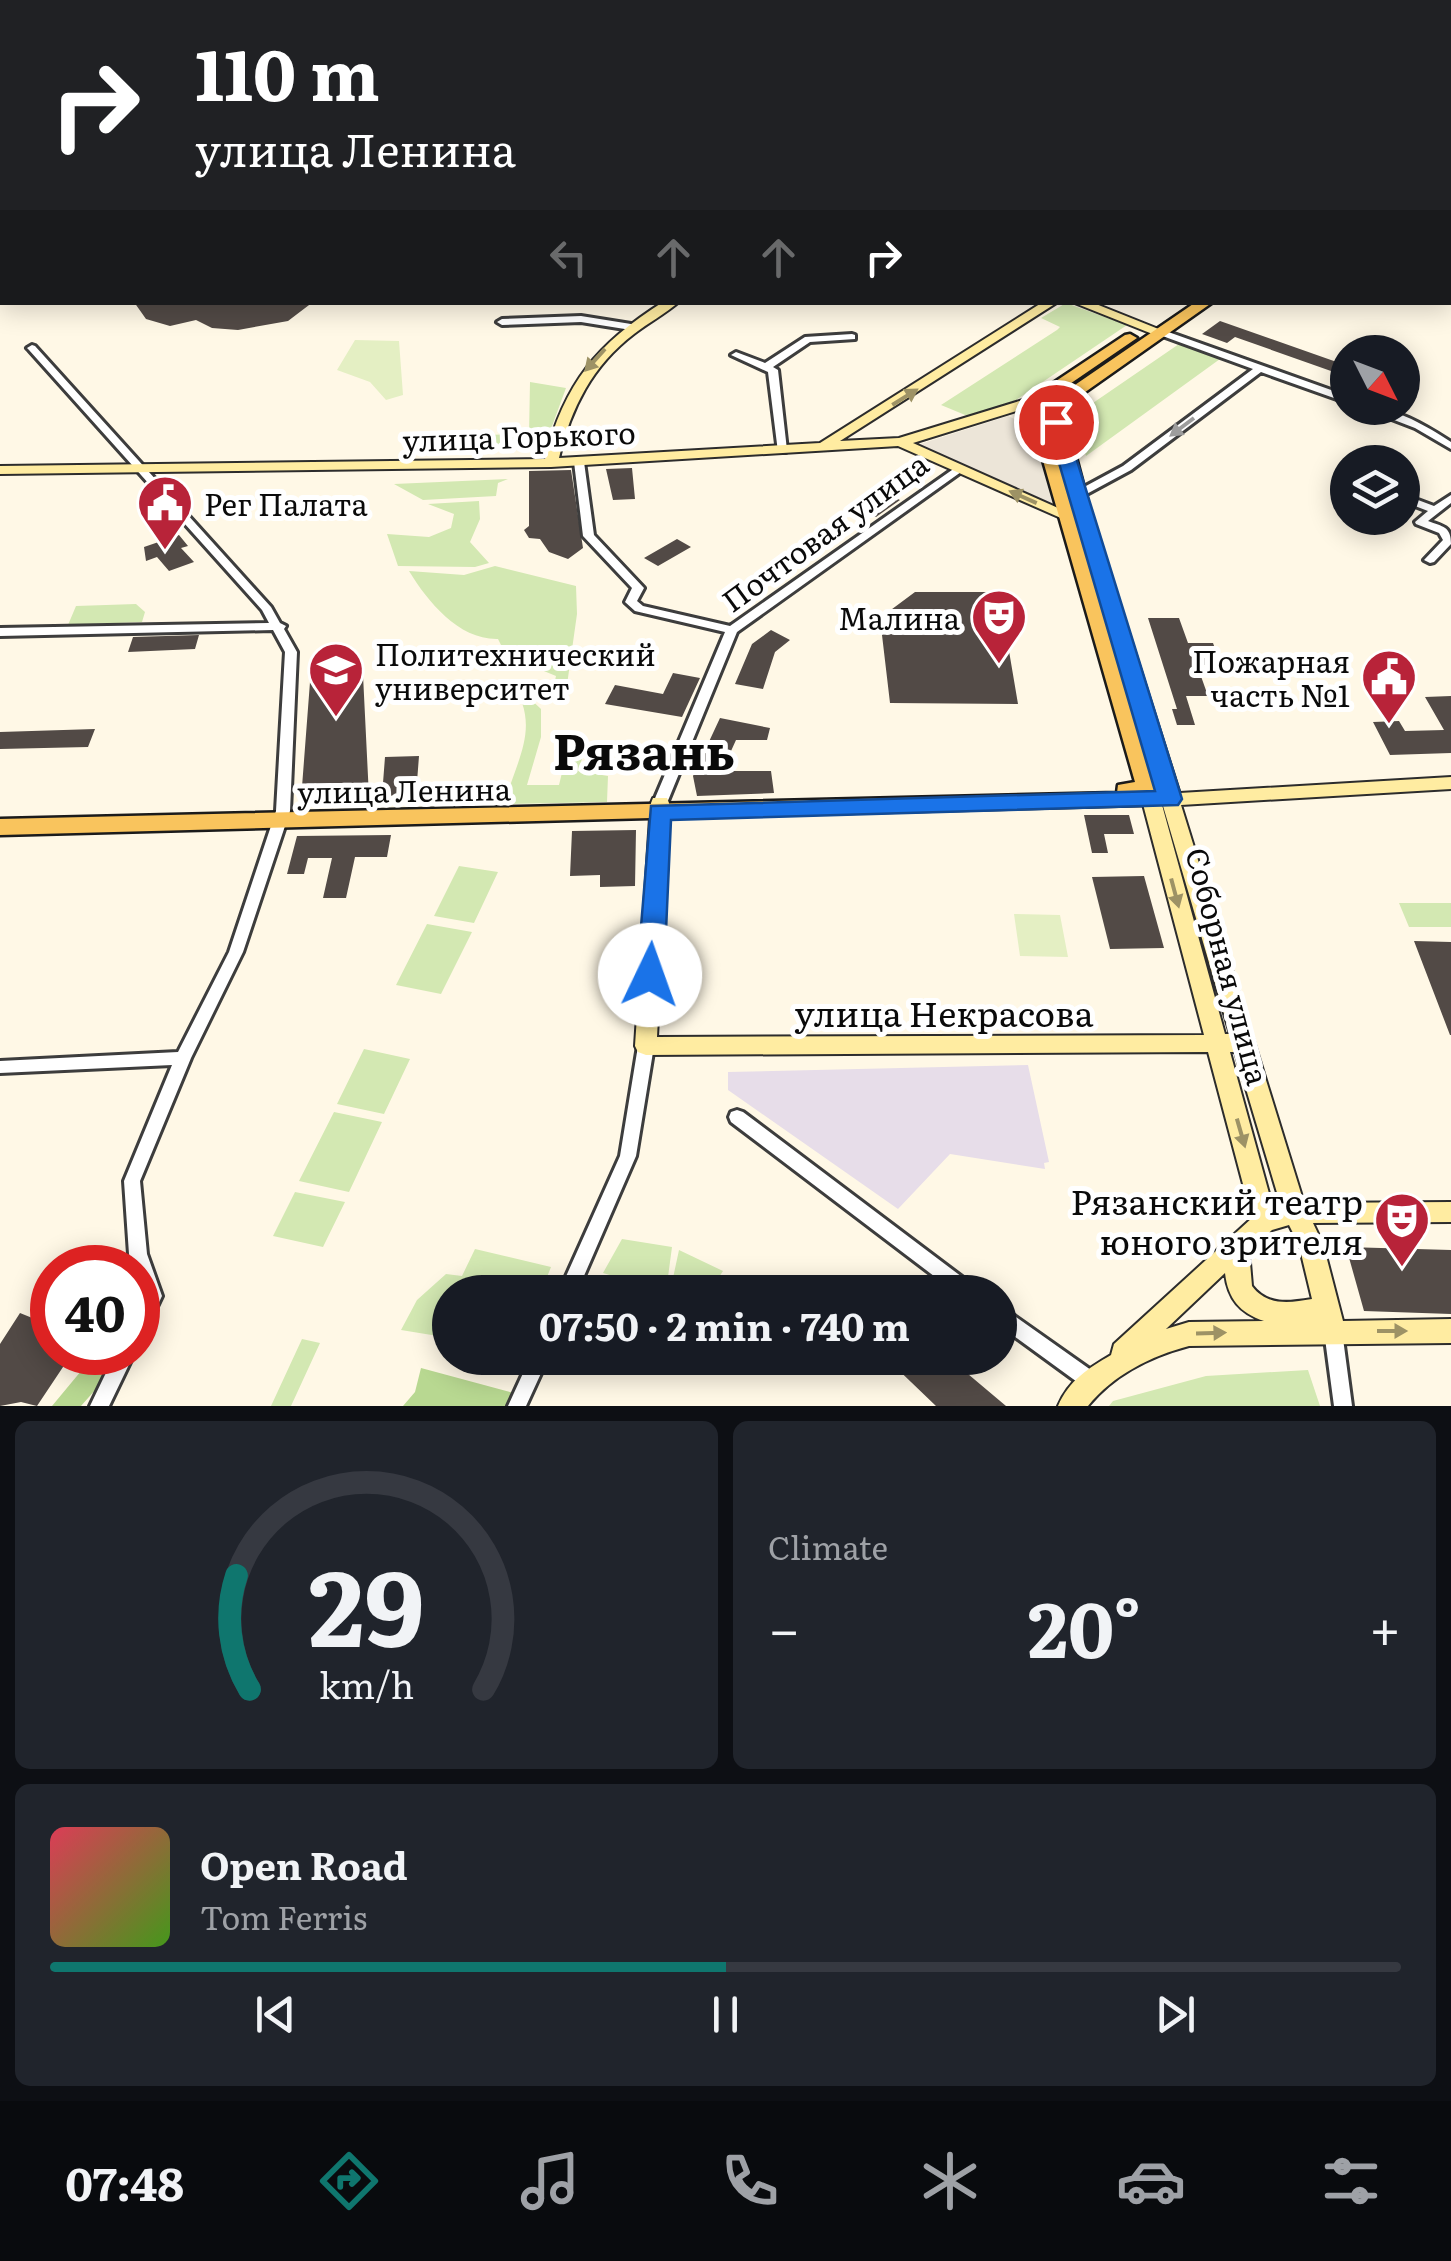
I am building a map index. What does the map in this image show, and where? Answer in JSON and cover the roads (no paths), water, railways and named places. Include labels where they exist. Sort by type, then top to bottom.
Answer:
[{"type":"main road","points":[[1154,330],[1183,305]]},
{"type":"main road","points":[[1034,401],[1200,305]]},
{"type":"main road","name":"Соборная улица","points":[[1154,330],[1056,411],[1159,794]]},
{"type":"main road","name":"Соборная улица","points":[[1034,401],[1159,794]]},
{"type":"main road","name":"улица Ленина","points":[[0,827],[1159,794]]},
{"type":"main road","name":"улица Ленина","points":[[0,819],[282,817]]},
{"type":"street","points":[[551,463],[580,377],[631,326],[668,305]]},
{"type":"street","points":[[821,447],[1047,305]]},
{"type":"street","points":[[1086,305],[1330,393]]},
{"type":"street","points":[[502,322],[581,319],[631,326]]},
{"type":"street","points":[[766,367],[808,339],[852,337]]},
{"type":"street","points":[[32,348],[146,470],[280,626],[291,652],[282,817],[236,952],[183,1058],[132,1180],[137,1245]]},
{"type":"street","points":[[736,355],[773,370],[782,450]]},
{"type":"street","points":[[1078,495],[1127,468],[1260,368]]},
{"type":"street","name":"улица Горького","points":[[0,470],[415,467],[782,450],[900,442],[1034,401]]},
{"type":"street","points":[[1415,425],[1451,446]]},
{"type":"street","points":[[900,442],[1068,516]]},
{"type":"street","points":[[580,462],[588,536],[638,588],[632,602],[655,614],[732,630]]},
{"type":"street","name":"Почтовая улица","points":[[646,1046],[660,808],[732,630],[956,472]]},
{"type":"street","points":[[1430,560],[1448,540],[1443,532],[1420,522],[1451,498]]},
{"type":"street","points":[[1420,504],[1436,510]]},
{"type":"street","points":[[0,632],[280,626]]},
{"type":"street","points":[[1159,794],[1451,783]]},
{"type":"street","name":"Соборная улица","points":[[1159,794],[1295,1212],[1310,1244],[1330,1318]]},
{"type":"street","name":"Соборная улица","points":[[1159,794],[1216,1044],[1265,1222]]},
{"type":"street","name":"улица Некрасова","points":[[646,1046],[1242,1043]]},
{"type":"street","points":[[576,1275],[628,1156],[646,1046]]},
{"type":"street","points":[[0,1067],[183,1058]]},
{"type":"street","points":[[736,1117],[945,1275]]},
{"type":"street","points":[[1071,1406],[1090,1381],[1265,1222],[1295,1212],[1451,1212]]},
{"type":"street","points":[[1237,1251],[1240,1289],[1275,1322]]},
{"type":"street","points":[[1330,1318],[1342,1403]]},
{"type":"street","points":[[1090,1381],[1152,1344],[1177,1336],[1275,1322],[1330,1318],[1451,1331]]},
{"type":"street","points":[[1017,1328],[1090,1381]]},
{"type":"street","points":[[98,1406],[114,1375]]},
{"type":"street","points":[[517,1406],[531,1375]]},
{"type":"place","name":"Рег Палата","points":[[165,552]]},
{"type":"place","name":"Малина","points":[[999,666]]},
{"type":"place","name":"Политехнический университет","points":[[336,719]]},
{"type":"place","name":"Пожарная часть №1","points":[[1389,726]]},
{"type":"place","name":"Рязанский театр юного зрителя","points":[[1402,1269]]},
{"type":"district","name":"Рязань","points":[[644,748]]}]
